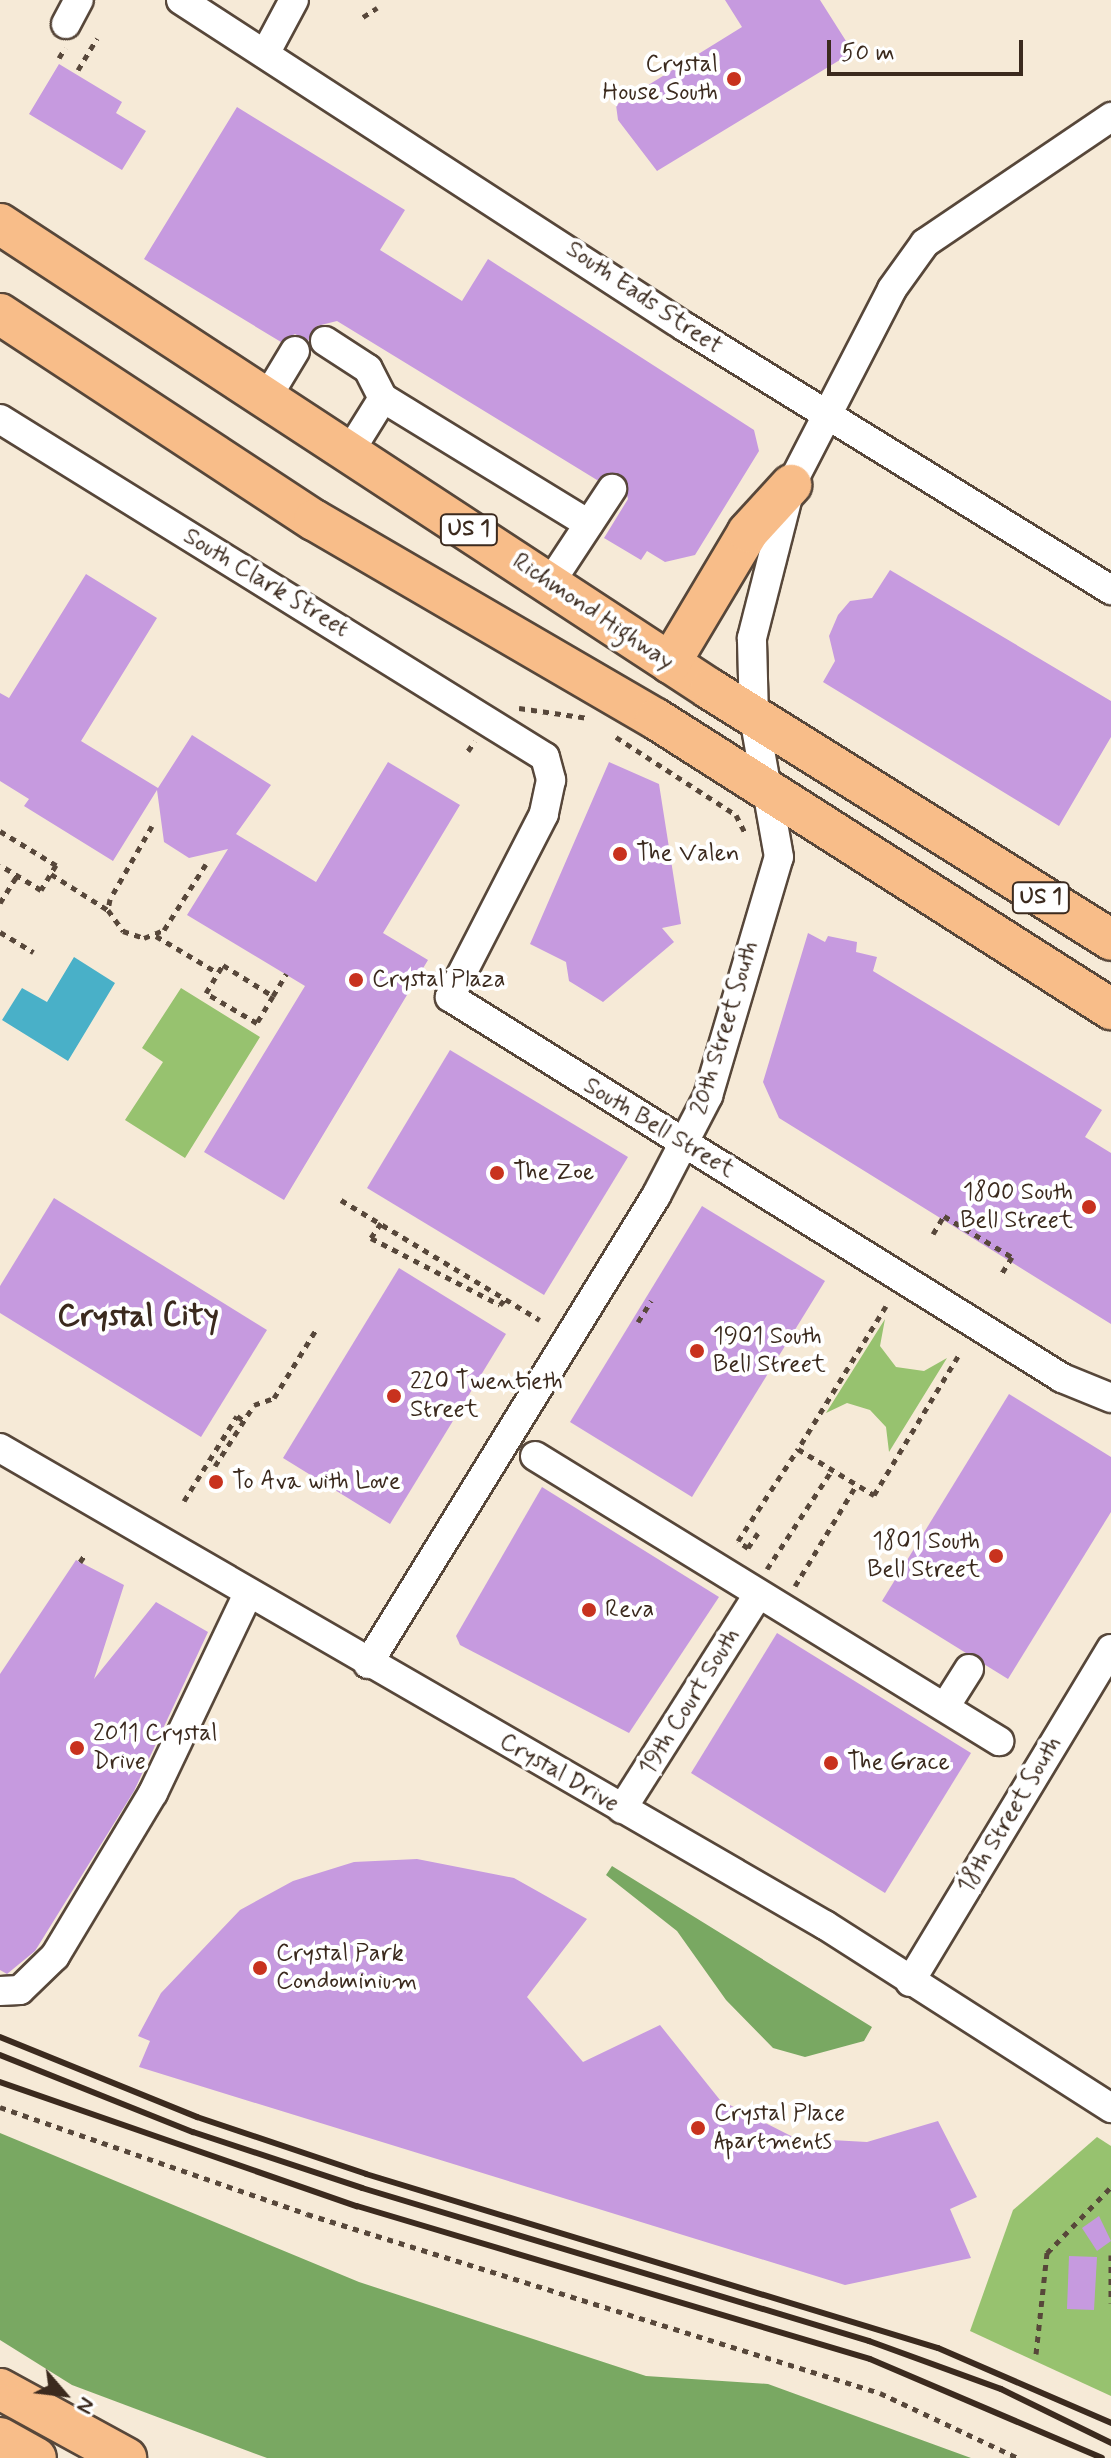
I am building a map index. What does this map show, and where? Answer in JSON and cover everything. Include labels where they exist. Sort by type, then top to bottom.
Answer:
[{"type":"highway","name":"Richmond Highway","points":[[0,224],[670,663],[1111,940]]},
{"type":"highway","name":"US 1","points":[[0,314],[314,520],[765,790],[1111,1009]]},
{"type":"highway","points":[[670,663],[748,532],[791,485]]},
{"type":"highway","points":[[0,2389],[126,2458]]},
{"type":"highway","points":[[0,2438],[36,2458]]},
{"type":"street","name":"South Eads Street","points":[[181,0],[826,416],[1111,590]]},
{"type":"street","points":[[265,54],[294,0]]},
{"type":"street","name":"20th Street South","points":[[368,1664],[686,1144],[708,1096],[779,857],[754,717],[753,632],[791,485],[892,289],[925,243],[1111,117]]},
{"type":"street","points":[[325,341],[368,369],[383,398],[589,524]]},
{"type":"street","points":[[266,399],[295,351]]},
{"type":"street","points":[[350,451],[383,398]]},
{"type":"street","name":"South Clark Street","points":[[0,419],[533,746]]},
{"type":"street","points":[[550,583],[612,489]]},
{"type":"street","name":"South Bell Street","points":[[533,746],[550,769],[544,814],[450,997],[1062,1378],[1111,1398]]},
{"type":"street","name":"Crystal Drive","points":[[0,1448],[622,1809],[910,1982],[1111,2108]]},
{"type":"street","points":[[535,1456],[999,1741]]},
{"type":"street","points":[[0,1991],[20,1990],[55,1956],[153,1793],[248,1594]]},
{"type":"street","name":"19th Court South","points":[[622,1809],[764,1598]]},
{"type":"street","name":"18th Street South","points":[[910,1982],[1111,1649]]},
{"type":"street","points":[[945,1707],[969,1669]]},
{"type":"path","points":[[363,17],[377,8]]},
{"type":"path","points":[[78,70],[97,38]]},
{"type":"path","points":[[468,751],[504,705],[587,718],[736,815],[748,840]]},
{"type":"path","points":[[108,910],[152,826]]},
{"type":"path","points":[[0,831],[56,865],[41,890],[0,865]]},
{"type":"path","points":[[156,936],[206,864]]},
{"type":"path","points":[[51,874],[108,910],[133,936],[156,936],[218,973]]},
{"type":"path","points":[[0,903],[17,876]]},
{"type":"path","points":[[0,932],[33,952]]},
{"type":"path","points":[[273,996],[223,965],[206,993],[257,1023],[273,996],[286,974]]},
{"type":"path","points":[[341,1200],[540,1320]]},
{"type":"path","points":[[933,1234],[944,1216],[1012,1257],[1000,1276]]},
{"type":"path","points":[[381,1223],[371,1238],[500,1305],[505,1299]]},
{"type":"path","points":[[638,1322],[651,1301]]},
{"type":"path","points":[[758,1533],[748,1548],[738,1541],[886,1306]]},
{"type":"path","points":[[215,1466],[254,1405],[274,1398],[317,1328]]},
{"type":"path","points":[[798,1449],[874,1495],[960,1353]]},
{"type":"path","points":[[184,1501],[237,1416],[244,1421]]},
{"type":"path","points":[[764,1598],[832,1470]]},
{"type":"path","points":[[764,1598],[857,1484]]},
{"type":"path","points":[[80,1562],[86,1553]]},
{"type":"path","points":[[0,2107],[307,2214],[880,2393],[1018,2458]]},
{"type":"path","points":[[1036,2354],[1047,2253],[1111,2187]]},
{"type":"path","points":[[1111,2255],[1111,2303]]},
{"type":"green space","points":[[181,988],[260,1037],[185,1158],[125,1120],[163,1062],[142,1048]]},
{"type":"green space","points":[[885,1319],[880,1346],[896,1367],[924,1371],[947,1358],[889,1452],[886,1427],[870,1410],[847,1403],[826,1413]]},
{"type":"green space","points":[[612,1866],[872,2027],[864,2041],[805,2057],[773,2048],[726,2000],[677,1931],[606,1875]]},
{"type":"green space","points":[[0,2133],[359,2282],[646,2376],[768,2384],[971,2458],[267,2458],[72,2385],[0,2340]]},
{"type":"green space","points":[[1097,2137],[1111,2146],[1111,2396],[970,2331],[1013,2210]]},
{"type":"water","points":[[74,957],[115,983],[68,1061],[2,1020],[22,988],[47,1002]]},
{"type":"building","name":"Crystal House South","points":[[725,0],[820,0],[853,52],[657,171],[618,120],[616,105],[742,27]]},
{"type":"building","points":[[59,64],[122,102],[116,113],[146,131],[122,170],[29,114]]},
{"type":"building","points":[[237,107],[405,210],[380,250],[462,301],[488,259],[754,430],[759,451],[695,555],[665,562],[647,551],[641,560],[604,538],[628,499],[622,475],[597,480],[337,321],[317,326],[308,341],[295,334],[281,342],[144,259]]},
{"type":"building","points":[[890,570],[1111,701],[1111,737],[1059,826],[823,682],[835,661],[829,636],[838,615],[850,601],[872,598]]},
{"type":"building","points":[[86,574],[157,618],[81,741],[158,788],[192,735],[271,785],[236,834],[316,882],[388,762],[460,805],[383,933],[428,960],[284,1200],[204,1152],[305,986],[187,915],[228,849],[189,858],[164,842],[157,790],[113,861],[24,806],[29,799],[0,781],[0,693],[9,698]]},
{"type":"building","name":"The Valen","points":[[609,762],[659,784],[681,924],[662,928],[674,942],[603,1002],[569,981],[566,962],[530,944]]},
{"type":"building","points":[[808,933],[825,942],[828,936],[857,942],[856,952],[877,957],[873,971],[1102,1110],[1085,1137],[1111,1153],[1111,1324],[779,1118],[763,1082]]},
{"type":"building","name":"The Zoe","points":[[450,1050],[628,1157],[544,1295],[367,1188]]},
{"type":"building","points":[[54,1198],[267,1330],[201,1437],[0,1313],[0,1286]]},
{"type":"building","name":"1901 South Bell Street","points":[[702,1206],[825,1281],[692,1497],[570,1422]]},
{"type":"building","name":"220 Twentieth Street","points":[[399,1268],[506,1334],[390,1524],[283,1458]]},
{"type":"building","name":"1801 South Bell Street","points":[[1009,1394],[1111,1457],[1111,1512],[1008,1679],[882,1601]]},
{"type":"building","name":"Reva","points":[[542,1487],[719,1597],[629,1733],[460,1645],[456,1636]]},
{"type":"building","name":"2011 Crystal Drive","points":[[76,1560],[124,1585],[94,1679],[156,1602],[208,1632],[134,1791],[35,1951],[7,1974],[0,1970],[0,1674]]},
{"type":"building","name":"The Grace","points":[[777,1633],[971,1753],[885,1893],[691,1773]]},
{"type":"building","points":[[417,1859],[514,1878],[587,1919],[527,1997],[583,2062],[660,2025],[720,2100],[795,2138],[867,2142],[938,2121],[977,2197],[950,2209],[971,2258],[845,2285],[139,2067],[150,2041],[138,2036],[161,1993],[240,1910],[293,1881],[354,1862]]},
{"type":"building","points":[[1099,2216],[1111,2241],[1097,2251],[1082,2228]]},
{"type":"building","points":[[1069,2256],[1097,2257],[1094,2310],[1067,2309]]},
{"type":"railway","points":[[0,2037],[197,2117],[366,2174],[938,2348],[1111,2423]]},
{"type":"railway","points":[[0,2055],[193,2132],[362,2188],[869,2341],[1001,2389],[1111,2443]]},
{"type":"railway","points":[[0,2082],[357,2206],[870,2359],[1102,2458]]},
{"type":"place","name":"Crystal House South","points":[[734,79]]},
{"type":"place","name":"The Valen","points":[[620,854]]},
{"type":"place","name":"Crystal Plaza","points":[[356,980]]},
{"type":"place","name":"The Zoe","points":[[497,1173]]},
{"type":"place","name":"1800 South Bell Street","points":[[1089,1207]]},
{"type":"place","name":"1901 South Bell Street","points":[[697,1351]]},
{"type":"place","name":"220 Twentieth Street","points":[[394,1396]]},
{"type":"place","name":"To Ava with Love","points":[[216,1482]]},
{"type":"place","name":"1801 South Bell Street","points":[[996,1556]]},
{"type":"place","name":"Reva","points":[[589,1610]]},
{"type":"place","name":"2011 Crystal Drive","points":[[77,1748]]},
{"type":"place","name":"The Grace","points":[[831,1763]]},
{"type":"place","name":"Crystal Park Condominium","points":[[260,1968]]},
{"type":"place","name":"Crystal Place Apartments","points":[[698,2128]]},
{"type":"district","name":"Crystal City","points":[[138,1316]]}]
